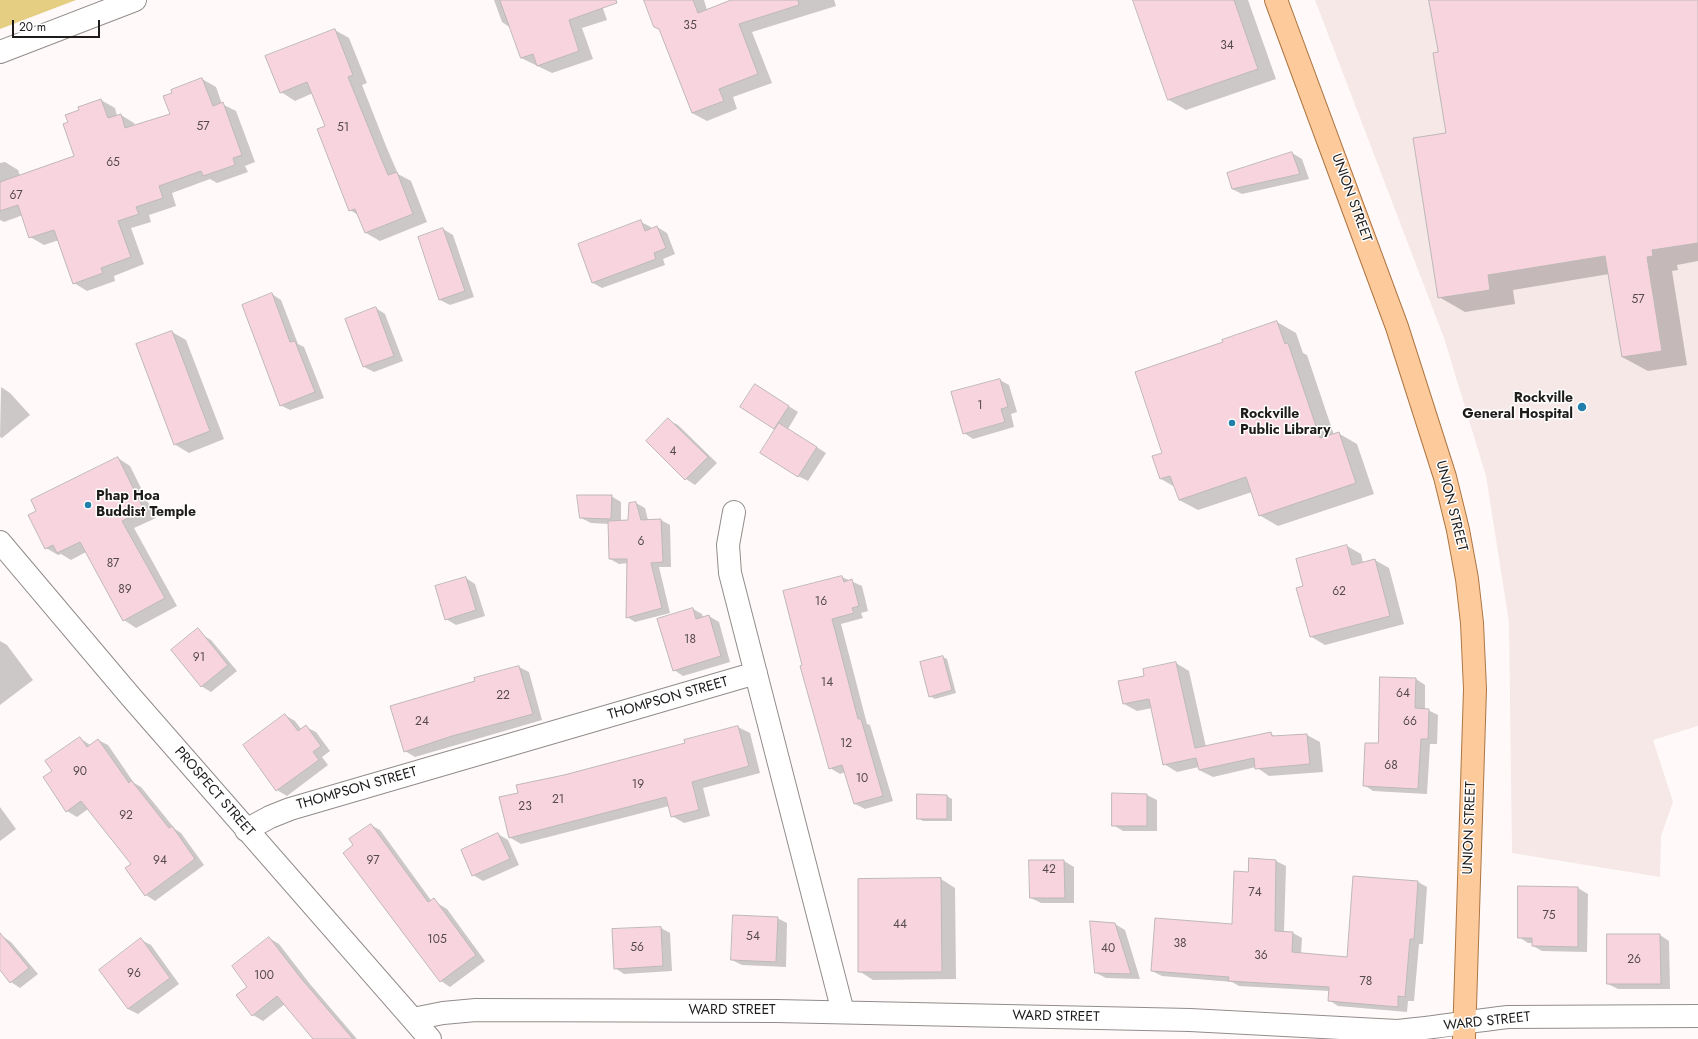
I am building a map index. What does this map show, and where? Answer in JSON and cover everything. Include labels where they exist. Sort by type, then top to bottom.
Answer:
[{"type":"main road","name":"UNION STREET","points":[[1276,0],[1366,239],[1397,327],[1445,477],[1458,530],[1467,579],[1472,623],[1474,689],[1464,1031]]},
{"type":"street","points":[[0,52],[135,0]]},
{"type":"street","points":[[734,512],[730,529],[729,560],[756,673],[843,1012]]},
{"type":"street","name":"PROSPECT STREET","points":[[0,542],[246,830],[430,1039]]},
{"type":"street","name":"THOMPSON STREET","points":[[246,830],[270,817],[290,809],[756,673]]},
{"type":"street","name":"WARD STREET","points":[[413,1019],[454,1012],[506,1009],[843,1012],[1190,1020],[1376,1031],[1423,1029],[1464,1031],[1524,1017],[1698,1016]]},
{"type":"shaded area","points":[[0,0],[76,0],[0,29]]},
{"type":"shaded area","name":"Rockville General Hospital","points":[[1315,0],[1698,0],[1698,726],[1653,740],[1673,802],[1661,836],[1660,877],[1512,853],[1509,622],[1486,476],[1444,338]]},
{"type":"building","points":[[500,0],[616,0],[617,3],[569,20],[579,51],[537,66],[533,54],[521,58]]},
{"type":"building","points":[[644,0],[693,0],[698,13],[731,0],[798,0],[799,5],[739,24],[758,74],[719,89],[724,101],[692,113],[659,29],[654,27]]},
{"type":"building","points":[[1133,0],[1234,0],[1258,69],[1168,100]]},
{"type":"building","points":[[1429,0],[1698,0],[1698,243],[1652,250],[1653,256],[1647,257],[1662,351],[1622,357],[1605,256],[1488,275],[1490,290],[1438,298],[1413,138],[1446,133],[1433,53],[1438,52]]},
{"type":"building","points":[[335,29],[353,75],[348,77],[388,175],[397,172],[413,214],[365,233],[355,209],[349,211],[317,129],[325,126],[307,82],[280,93],[265,56]]},
{"type":"building","points":[[202,78],[213,106],[223,102],[242,155],[233,158],[235,165],[203,176],[201,171],[159,186],[163,198],[136,207],[139,214],[118,221],[131,257],[101,268],[103,273],[73,284],[54,230],[29,238],[18,205],[0,211],[0,182],[74,156],[63,124],[68,122],[65,115],[79,110],[78,107],[101,99],[108,118],[121,114],[125,128],[170,114],[163,96],[172,93],[171,90]]},
{"type":"building","points":[[1292,152],[1300,174],[1232,189],[1227,173]]},
{"type":"building","points":[[641,220],[645,231],[657,226],[666,248],[654,253],[656,259],[592,283],[578,244]]},
{"type":"building","points":[[443,228],[465,291],[439,300],[418,237]]},
{"type":"building","points":[[272,293],[290,342],[295,341],[315,392],[280,406],[242,305]]},
{"type":"building","points":[[376,307],[394,356],[363,367],[345,319]]},
{"type":"building","name":"Rockville Public Library","points":[[1277,321],[1285,344],[1288,343],[1320,438],[1339,432],[1356,483],[1259,516],[1246,477],[1179,500],[1170,476],[1160,479],[1152,456],[1162,453],[1135,372],[1223,342],[1222,340]]},
{"type":"building","points":[[172,331],[210,431],[174,445],[136,344]]},
{"type":"building","points":[[1000,379],[1008,407],[1001,409],[1005,422],[963,434],[951,392]]},
{"type":"building","points":[[755,384],[789,406],[774,429],[740,407]]},
{"type":"building","points":[[668,418],[708,457],[685,480],[646,441]]},
{"type":"building","points":[[779,423],[817,447],[798,477],[760,453]]},
{"type":"building","points":[[118,457],[144,510],[122,521],[165,598],[123,621],[80,542],[57,553],[53,545],[45,549],[28,515],[36,511],[31,500]]},
{"type":"building","points":[[577,495],[612,495],[611,519],[580,518]]},
{"type":"building","points":[[636,502],[641,520],[661,519],[663,562],[651,563],[662,608],[626,618],[627,559],[609,559],[608,521],[628,520],[629,503]]},
{"type":"building","points":[[1347,545],[1352,565],[1375,559],[1390,616],[1310,637],[1296,588],[1303,586],[1296,559]]},
{"type":"building","points":[[842,576],[844,582],[852,579],[859,606],[852,608],[854,613],[832,619],[858,719],[861,719],[883,796],[854,804],[842,765],[829,769],[800,666],[802,665],[783,591]]},
{"type":"building","points":[[466,577],[476,610],[445,620],[435,586]]},
{"type":"building","points":[[693,608],[696,619],[709,615],[721,656],[673,671],[657,619]]},
{"type":"building","points":[[198,628],[228,665],[201,687],[171,650]]},
{"type":"building","points":[[943,656],[952,690],[929,697],[920,662]]},
{"type":"building","points":[[1176,662],[1195,748],[1271,732],[1272,736],[1307,734],[1310,764],[1255,769],[1254,758],[1199,770],[1196,758],[1163,765],[1149,699],[1123,704],[1118,681],[1144,676],[1143,669]]},
{"type":"building","points":[[519,666],[533,714],[452,736],[404,752],[390,706],[475,681],[474,678]]},
{"type":"building","points":[[1380,677],[1416,678],[1415,708],[1429,709],[1428,739],[1421,739],[1418,789],[1363,786],[1365,743],[1378,743]]},
{"type":"building","points":[[285,714],[298,731],[306,725],[321,746],[313,752],[319,760],[276,791],[243,745]]},
{"type":"building","points":[[738,726],[749,766],[692,782],[699,810],[671,817],[666,797],[509,838],[499,797],[518,793],[516,785],[564,775],[685,743],[684,740]]},
{"type":"building","points":[[80,737],[87,747],[98,739],[129,783],[131,780],[169,828],[172,826],[195,859],[145,896],[125,868],[131,864],[81,801],[66,812],[43,777],[52,771],[45,761]]},
{"type":"building","points":[[1112,793],[1147,794],[1147,826],[1112,826]]},
{"type":"building","points":[[917,794],[947,795],[947,819],[917,819]]},
{"type":"building","points":[[371,824],[428,902],[434,898],[476,955],[440,982],[343,853],[353,845],[349,839]]},
{"type":"building","points":[[498,833],[510,859],[472,876],[461,850]]},
{"type":"building","points":[[1249,858],[1276,860],[1275,931],[1293,932],[1292,952],[1347,957],[1353,876],[1418,881],[1414,939],[1410,939],[1405,997],[1398,996],[1398,1007],[1328,1001],[1329,987],[1228,981],[1229,977],[1151,971],[1155,918],[1232,924],[1234,871],[1248,872]]},
{"type":"building","points":[[1029,860],[1064,860],[1065,898],[1030,898]]},
{"type":"building","points":[[941,878],[942,972],[858,972],[858,879]]},
{"type":"building","points":[[1518,886],[1578,887],[1578,947],[1532,946],[1532,938],[1518,938]]},
{"type":"building","points":[[733,915],[778,917],[776,962],[731,960]]},
{"type":"building","points":[[1090,921],[1115,923],[1131,974],[1095,973]]},
{"type":"building","points":[[661,927],[663,966],[614,969],[612,929]]},
{"type":"building","points":[[0,933],[29,968],[10,983],[0,970]]},
{"type":"building","points":[[1607,934],[1660,934],[1661,984],[1607,984]]},
{"type":"building","points":[[269,937],[300,977],[353,1039],[313,1039],[277,996],[252,1016],[236,995],[247,987],[232,966]]},
{"type":"building","points":[[141,938],[170,978],[128,1009],[99,970]]},
{"type":"place","name":"Rockville General Hospital","points":[[1582,407]]},
{"type":"place","name":"Rockville Public Library","points":[[1232,423]]},
{"type":"place","name":"Phap Hoa Buddist Temple","points":[[88,505]]}]
